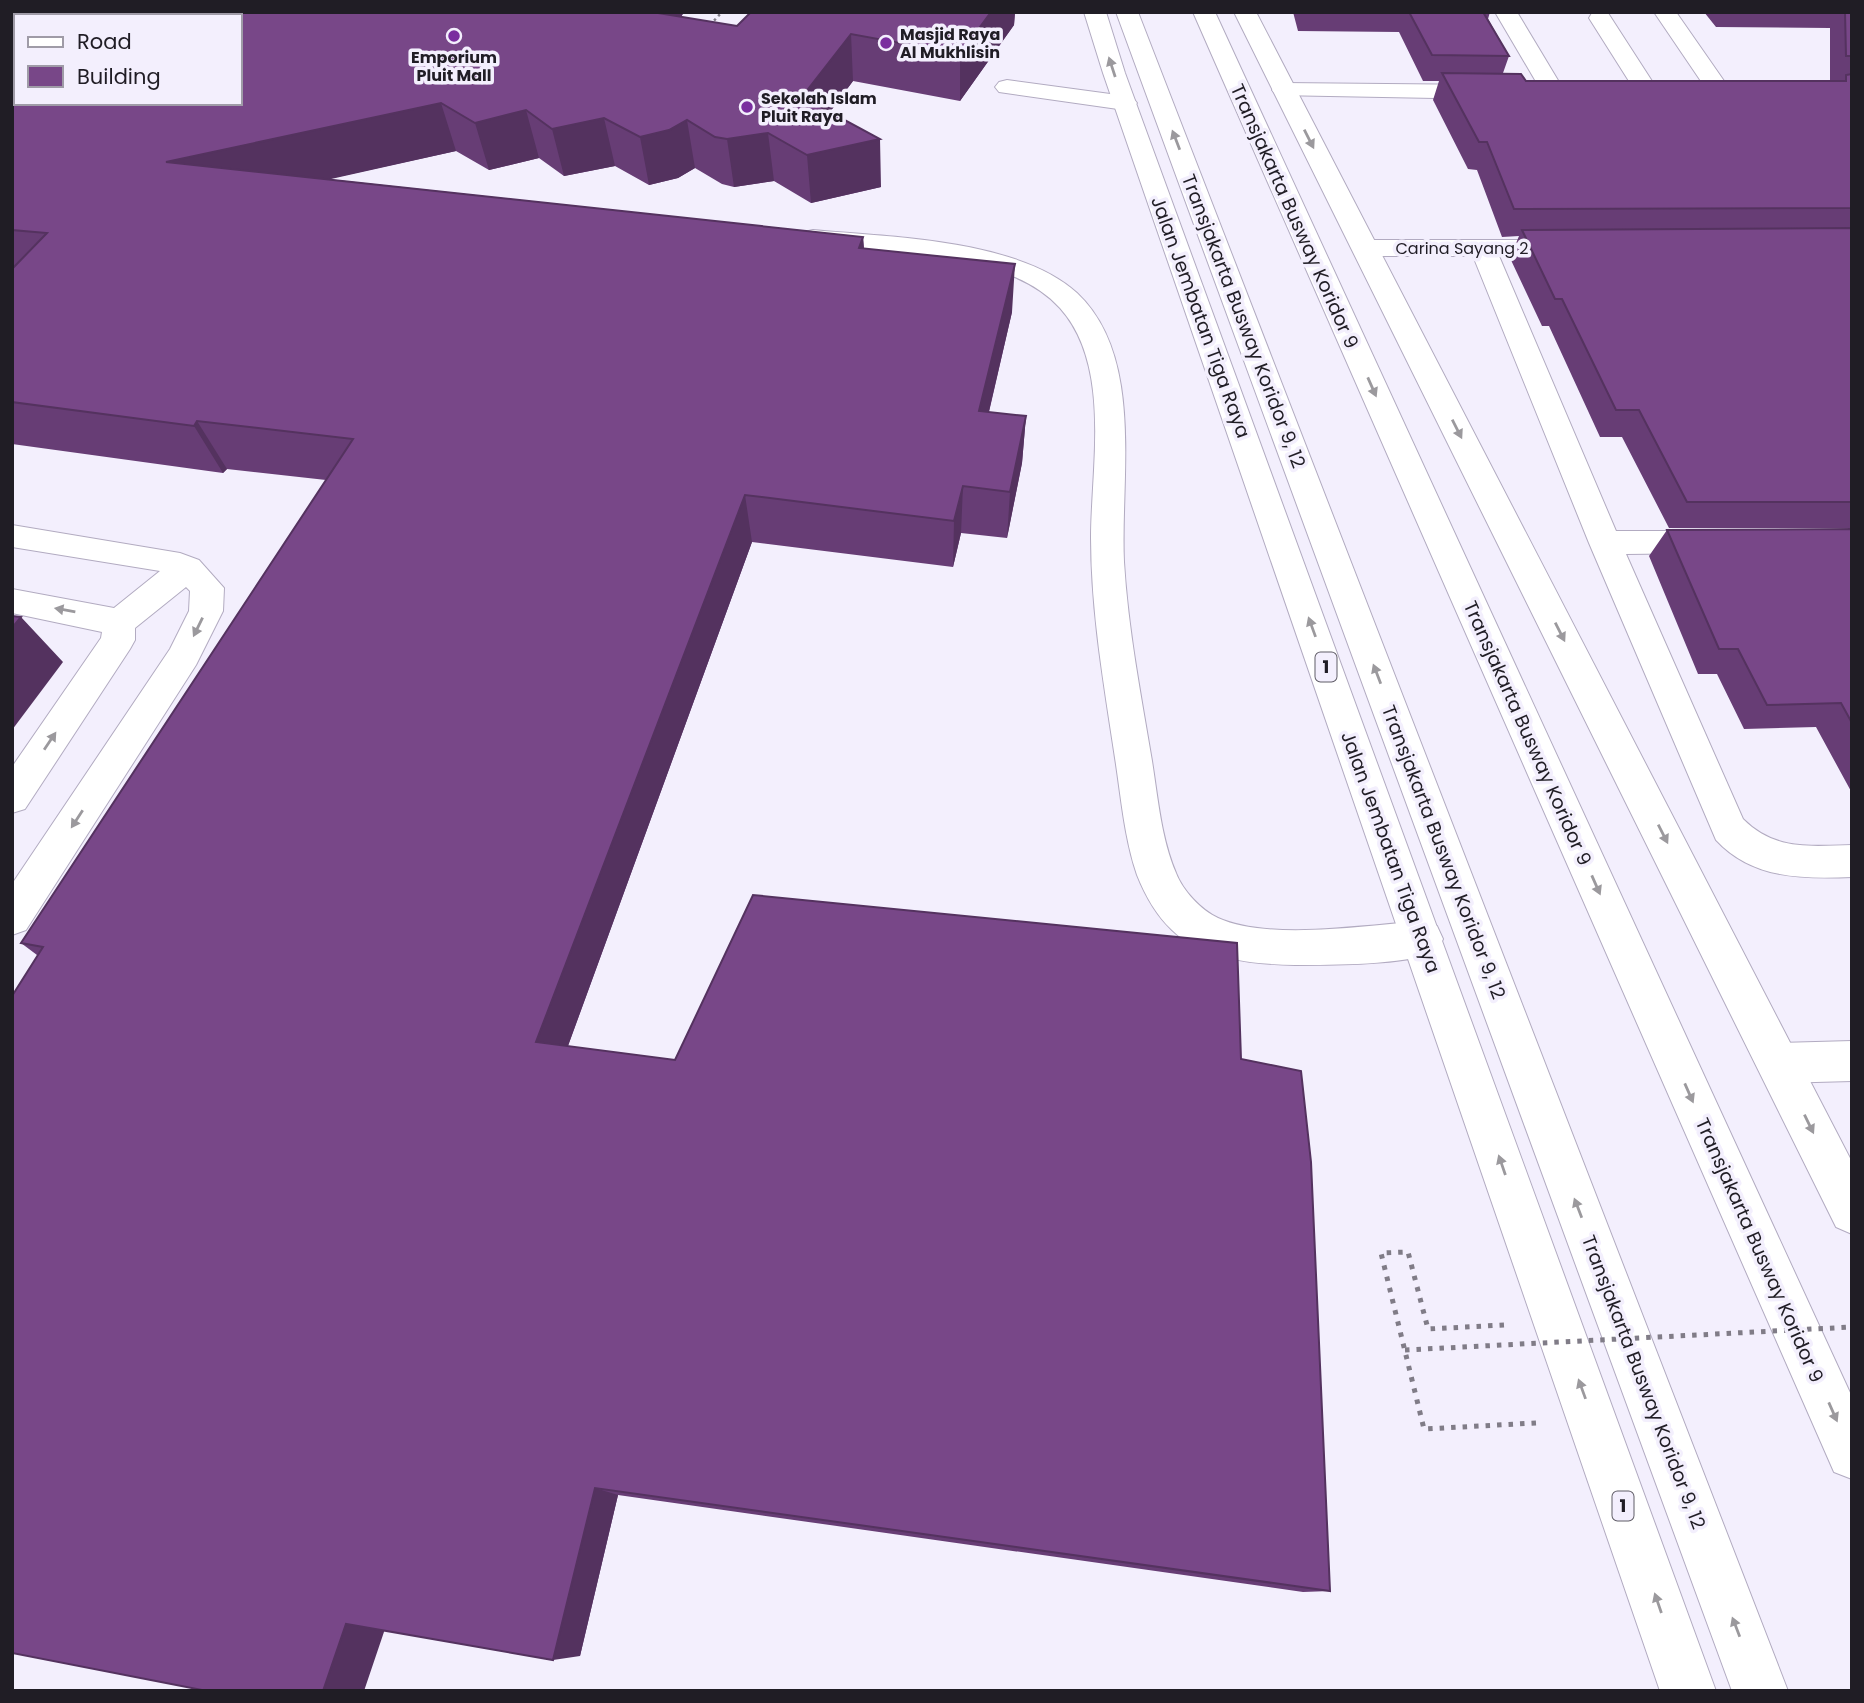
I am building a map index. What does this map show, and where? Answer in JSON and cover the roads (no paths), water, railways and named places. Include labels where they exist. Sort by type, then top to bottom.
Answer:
[{"type":"main road","name":"Jalan Jembatan Tiga Raya","points":[[1095,12],[1688,1691]]},
{"type":"main road","name":"Transjakarta Busway Koridor 9, 12","points":[[1128,12],[1760,1691]]},
{"type":"main road","name":"Transjakarta Busway Koridor 9","points":[[1204,12],[1852,1454]]},
{"type":"main road","points":[[1245,12],[1849,1200]]},
{"type":"main road","points":[[1506,12],[1553,92]]},
{"type":"main road","points":[[1665,12],[1719,91]]},
{"type":"main road","points":[[1600,18],[1647,92]]},
{"type":"main road","points":[[1007,87],[1125,103]]},
{"type":"main road","points":[[1284,90],[1580,92]]},
{"type":"main road","points":[[1620,92],[1671,91]]},
{"type":"main road","points":[[1695,91],[1746,91]]},
{"type":"main road","points":[[790,235],[942,252],[999,263],[1038,277],[1069,301],[1092,334],[1108,383],[1107,541],[1121,688],[1147,844],[1158,878],[1173,904],[1200,929],[1233,942],[1272,947],[1423,939]]},
{"type":"main road","name":"Carina Sayang 2","points":[[1366,248],[1592,248]]},
{"type":"main road","points":[[1483,249],[1605,543],[1729,829],[1741,844],[1762,855],[1820,861],[1852,861]]},
{"type":"main road","points":[[12,536],[142,555],[187,568],[206,588],[206,611],[184,656],[12,918]]},
{"type":"main road","points":[[1605,543],[1742,542]]},
{"type":"main road","points":[[117,624],[187,568]]},
{"type":"main road","points":[[12,601],[85,614],[117,624],[120,631],[118,640],[12,798]]},
{"type":"main road","points":[[1779,1063],[1852,1061]]},
{"type":"place","name":"Emporium Pluit Mall","points":[[454,36]]},
{"type":"place","name":"Masjid Raya Al Mukhlisin","points":[[886,43]]},
{"type":"place","name":"Sekolah Islam Pluit Raya","points":[[747,107]]}]
